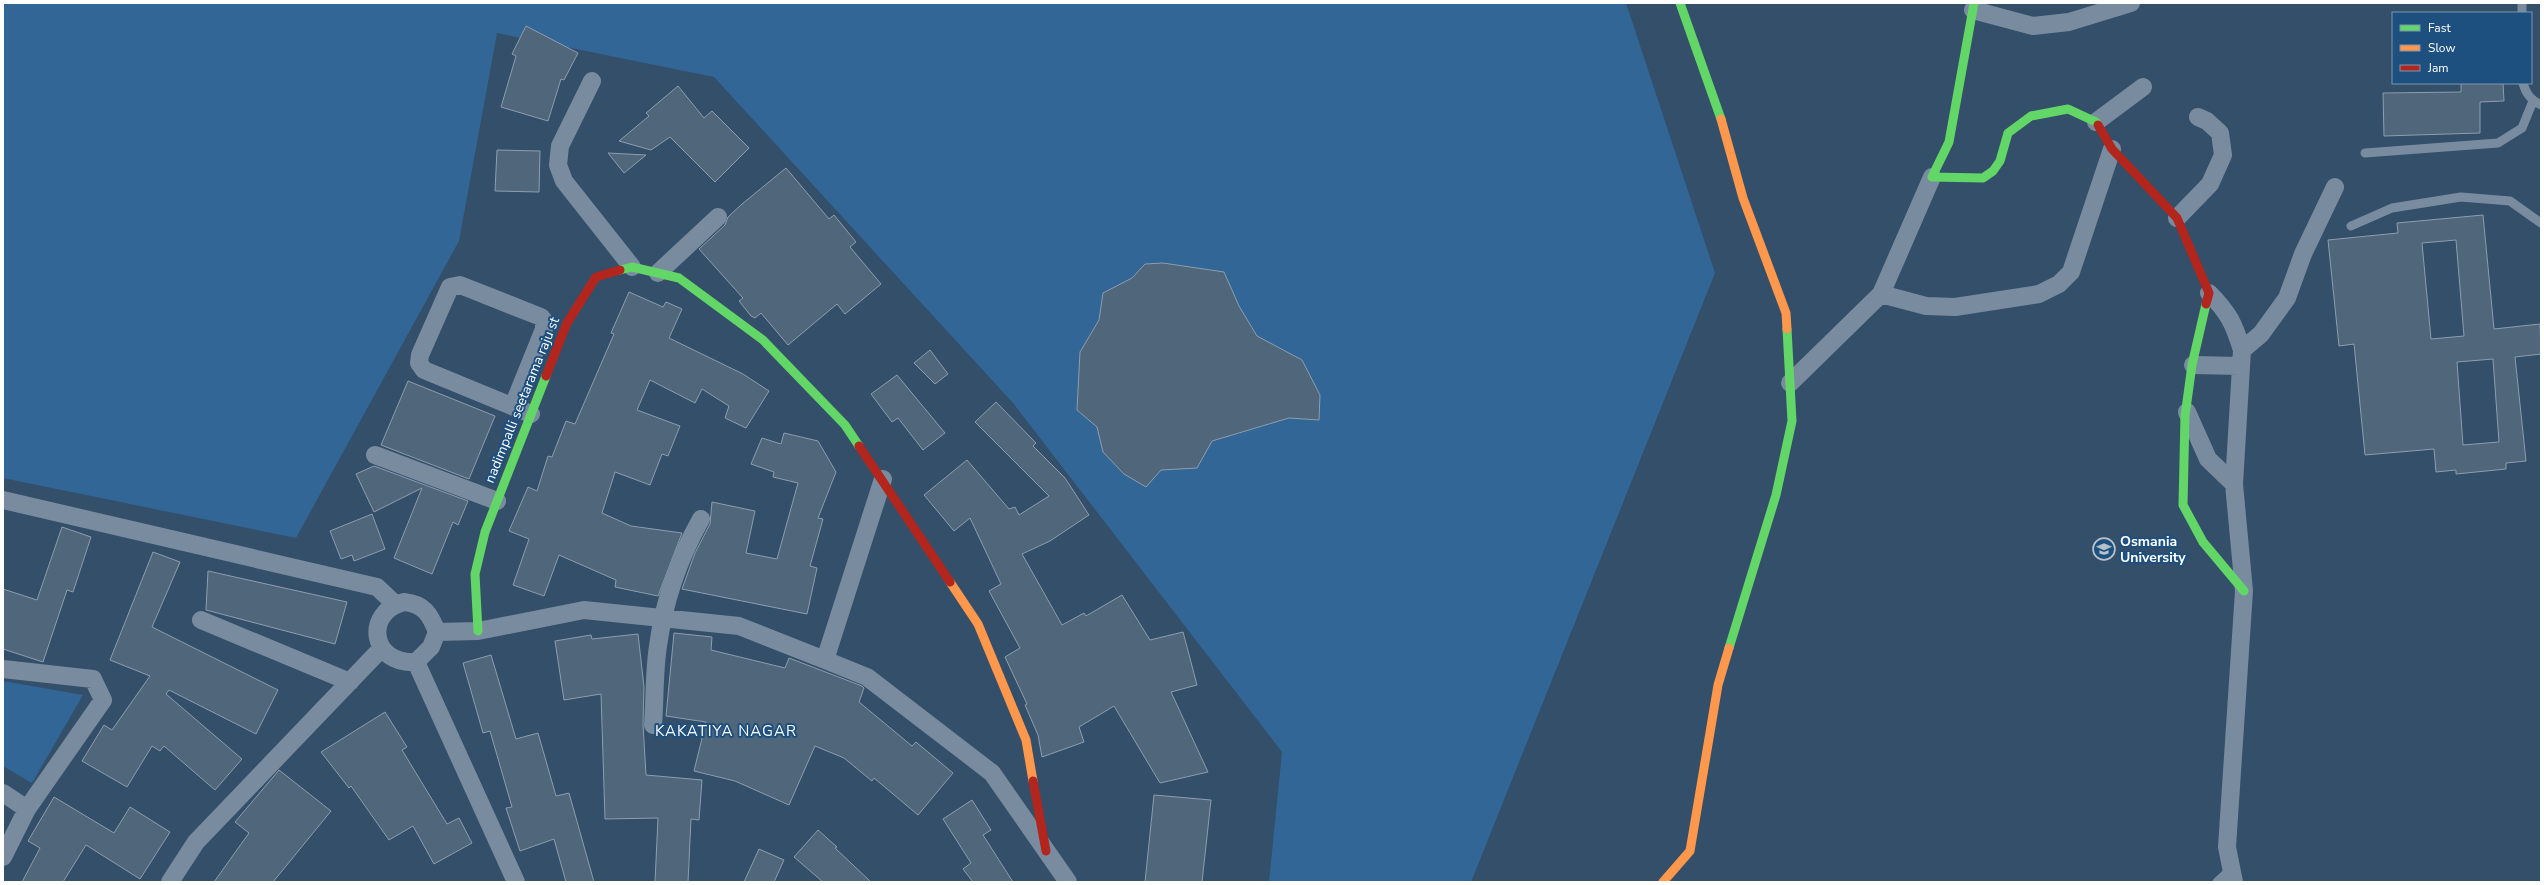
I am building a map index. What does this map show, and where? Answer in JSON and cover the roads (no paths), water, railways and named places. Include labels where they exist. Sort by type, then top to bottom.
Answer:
[{"type":"street","points":[[1663,882],[1690,851],[1718,685],[1776,495],[1792,421],[1786,313],[1743,198],[1717,107],[1680,3]]},
{"type":"street","points":[[1790,383],[1881,294],[1932,177],[1949,142],[1973,6],[2033,26],[2069,22],[2131,3]]},
{"type":"street","points":[[592,81],[560,146],[558,165],[564,181],[632,267]]},
{"type":"street","points":[[2096,122],[2142,87]]},
{"type":"street","points":[[1932,177],[1983,178],[1989,176],[2000,162],[2008,133],[2031,116],[2068,109],[2096,122],[2112,149],[2177,218],[2209,294],[2225,309],[2232,320],[2241,358],[2234,484],[2244,591],[2227,847],[2232,875]]},
{"type":"street","points":[[2177,218],[2210,184],[2223,155],[2220,132],[2207,121],[2198,117]]},
{"type":"street","points":[[1881,294],[1926,306],[1955,307],[2039,294],[2059,284],[2071,272],[2112,149]]},
{"type":"street","points":[[2193,365],[2241,358],[2261,334],[2287,298],[2303,254],[2335,187]]},
{"type":"street","points":[[658,273],[718,217]]},
{"type":"street","name":"nadimpalli seetarama raju st","points":[[478,631],[474,574],[485,532],[567,323],[596,277],[632,267],[679,278],[763,340],[845,425],[883,479],[978,624],[1026,740],[1046,851]]},
{"type":"street","points":[[513,406],[544,329],[544,321],[541,317],[460,285],[450,287],[420,355],[420,364],[424,370],[531,414]]},
{"type":"street","points":[[2209,294],[2200,322],[2187,412],[2182,472],[2183,508],[2200,540],[2244,591]]},
{"type":"street","points":[[2187,412],[2208,459],[2234,484]]},
{"type":"street","points":[[375,455],[497,502]]},
{"type":"street","points":[[825,660],[883,479]]},
{"type":"street","points":[[3,500],[378,587],[395,604]]},
{"type":"street","points":[[653,725],[656,655],[663,618],[681,555],[701,519]]},
{"type":"street","points":[[170,882],[196,842],[381,649],[379,623],[384,612],[395,604],[404,602],[422,607],[429,613],[437,632],[431,647],[416,662],[402,663],[381,649]]},
{"type":"street","points":[[437,632],[478,631],[584,610],[739,626],[825,660],[867,677],[992,774],[1068,882]]},
{"type":"street","points":[[201,620],[350,682]]},
{"type":"street","points":[[416,662],[516,882]]},
{"type":"street","points":[[3,669],[93,679],[103,700],[26,808],[3,857]]},
{"type":"street","points":[[3,793],[26,808]]},
{"type":"lane","points":[[2366,153],[2498,143],[2522,128],[2537,103],[2526,93],[2523,84]]},
{"type":"lane","points":[[2351,226],[2392,208],[2461,197],[2510,201],[2541,223]]},
{"type":"lane","points":[[2217,882],[2232,875]]},
{"type":"place","name":"Osmania University","points":[[2104,549]]},
{"type":"district","name":"KAKATIYA NAGAR","points":[[726,731]]}]
